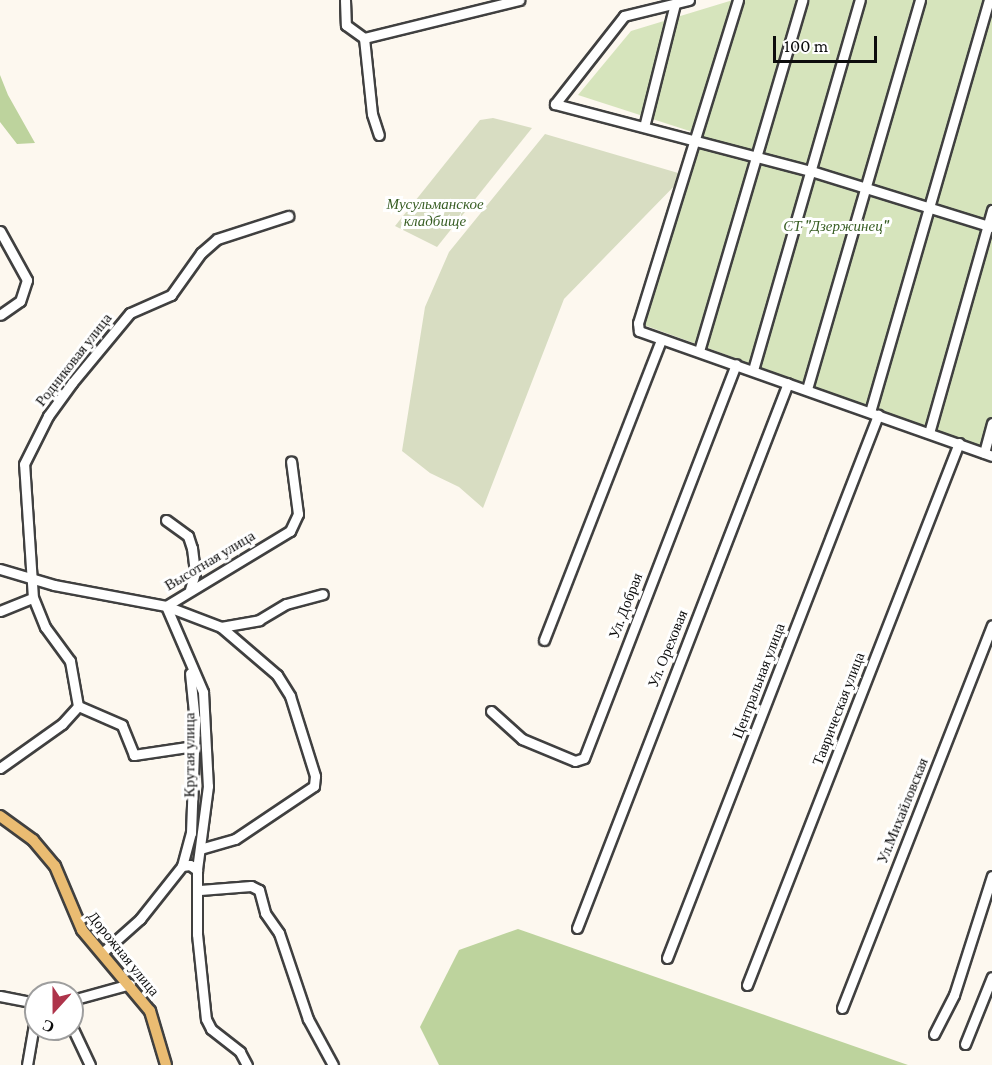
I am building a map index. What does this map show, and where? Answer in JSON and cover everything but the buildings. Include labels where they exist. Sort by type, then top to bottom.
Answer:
[{"type":"main road","name":"Дорожная улица","points":[[0,816],[33,840],[55,867],[74,918],[150,1011],[166,1065]]},
{"type":"street","points":[[345,0],[346,25],[364,38],[372,114],[379,135]]},
{"type":"street","points":[[364,38],[519,0]]},
{"type":"street","points":[[689,0],[624,16],[555,104],[811,171],[990,226]]},
{"type":"street","points":[[738,0],[638,323],[642,333],[699,351],[988,454],[992,423]]},
{"type":"street","points":[[699,351],[802,0]]},
{"type":"street","points":[[753,370],[861,0]]},
{"type":"street","points":[[807,389],[920,0]]},
{"type":"street","name":"Центральная улица","points":[[667,958],[874,413],[929,208],[989,0]]},
{"type":"street","points":[[644,127],[675,4]]},
{"type":"street","points":[[929,433],[990,226],[992,210]]},
{"type":"street","name":"Родниковая улица","points":[[78,706],[70,662],[45,627],[33,598],[24,464],[48,416],[130,313],[171,295],[201,253],[217,239],[288,216]]},
{"type":"street","points":[[0,231],[27,280],[20,301],[0,315]]},
{"type":"street","points":[[544,640],[661,340]]},
{"type":"street","name":"Ул. Добрая","points":[[491,711],[522,739],[575,761],[584,758],[736,364]]},
{"type":"street","name":"Ул. Ореховая","points":[[577,928],[788,383]]},
{"type":"street","name":"Таврическая улица","points":[[747,985],[959,443]]},
{"type":"street","name":"Высотная улица","points":[[166,606],[190,589],[290,531],[298,514],[291,461]]},
{"type":"street","points":[[166,520],[188,536],[195,573],[190,589]]},
{"type":"street","points":[[0,569],[32,578],[166,606]]},
{"type":"street","points":[[221,627],[259,620],[286,604],[323,594]]},
{"type":"street","points":[[0,611],[33,598]]},
{"type":"street","name":"Высотная улица","points":[[166,606],[221,627],[277,675],[290,696],[315,781],[314,786],[235,839],[200,849]]},
{"type":"street","name":"Крутая улица","points":[[166,606],[190,667],[203,692],[208,786],[197,870],[200,890],[197,934],[206,1019],[211,1029],[240,1052],[247,1065]]},
{"type":"street","name":"Ул.Михайловская","points":[[842,1008],[992,625]]},
{"type":"street","points":[[103,952],[140,919],[182,866],[190,833],[194,746],[190,667]]},
{"type":"street","points":[[0,768],[62,724],[78,706],[122,725],[134,755],[194,746]]},
{"type":"street","points":[[190,833],[204,810]]},
{"type":"street","points":[[182,866],[190,865],[197,870]]},
{"type":"street","points":[[934,1034],[954,995],[992,876]]},
{"type":"street","points":[[200,890],[251,886],[259,890],[265,913],[279,933],[308,1019],[333,1065]]},
{"type":"street","points":[[965,1044],[992,976]]},
{"type":"street","points":[[84,997],[130,984]]},
{"type":"street","points":[[0,996],[24,1001]]},
{"type":"street","points":[[27,1065],[31,1041]]},
{"type":"street","points":[[79,1041],[90,1065]]},
{"type":"green space","name":"СТ \"Дзержинец\"","points":[[733,0],[992,0],[992,451],[644,325],[702,135],[578,95],[631,31]]},
{"type":"green space","points":[[0,75],[8,95],[35,143],[17,144],[0,122]]},
{"type":"green space","name":"Мусульманское кладбище","points":[[493,118],[532,128],[437,247],[395,226],[480,120]]},
{"type":"green space","points":[[545,134],[685,175],[564,299],[483,508],[459,487],[430,473],[402,451],[425,307],[449,252]]},
{"type":"green space","points":[[518,929],[908,1065],[439,1065],[420,1027],[459,950]]}]
